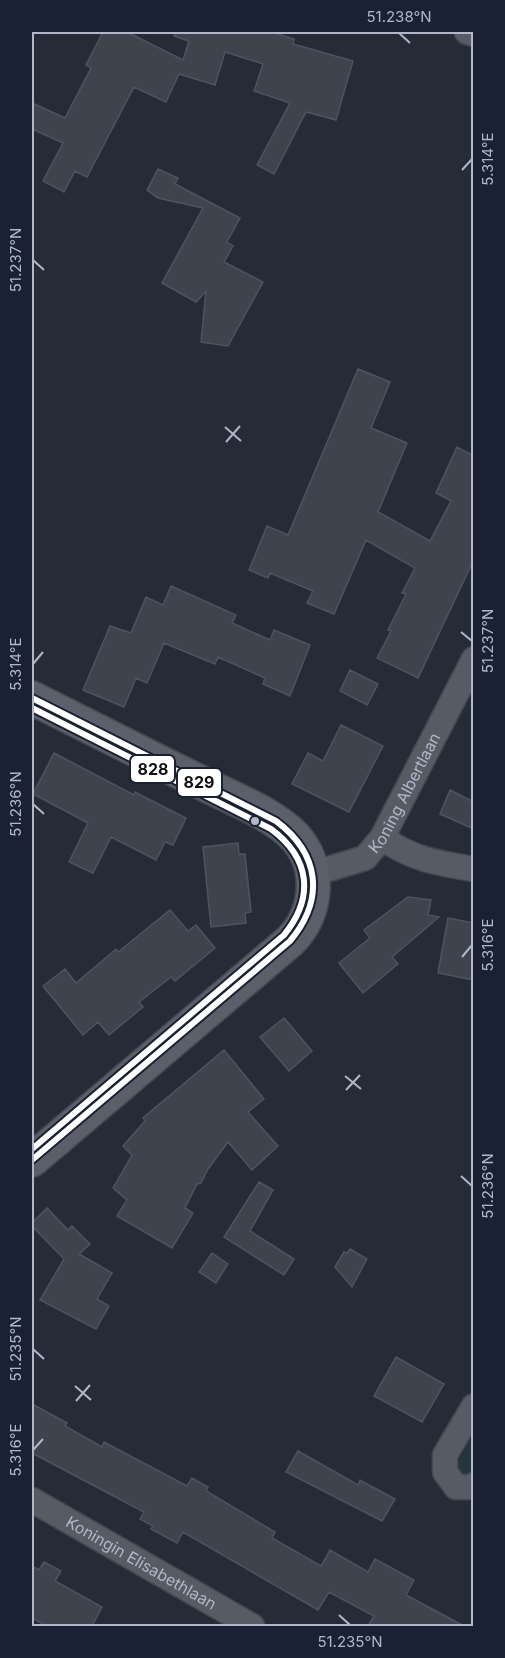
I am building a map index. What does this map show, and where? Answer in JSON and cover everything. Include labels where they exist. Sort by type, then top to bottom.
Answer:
[{"type":"main road","points":[[32,698],[272,820],[302,846],[312,874],[314,889],[311,908],[295,936],[32,1160]]},
{"type":"street","points":[[467,32],[474,34]]},
{"type":"street","name":"Koning Albertlaan","points":[[312,874],[365,858],[382,838],[474,659]]},
{"type":"street","points":[[382,838],[404,853],[421,860],[474,869]]},
{"type":"street","points":[[474,1406],[445,1455],[445,1472],[456,1487],[474,1485]]},
{"type":"street","name":"Koningin Elisabethlaan","points":[[32,1500],[252,1626]]},
{"type":"shaded area","points":[[473,1435],[473,1472],[460,1479],[455,1468]]},
{"type":"building","points":[[103,32],[127,32],[183,60],[189,41],[174,36],[175,32],[271,32],[294,39],[293,44],[353,61],[336,120],[306,112],[274,174],[257,165],[290,103],[254,91],[263,64],[225,52],[215,85],[179,74],[166,102],[134,87],[87,177],[75,171],[64,192],[43,181],[63,143],[32,129],[32,103],[65,118],[91,68],[86,65]]},
{"type":"building","points":[[158,169],[178,178],[175,184],[240,218],[227,242],[233,246],[224,262],[263,282],[228,346],[201,342],[206,291],[196,302],[162,283],[203,208],[158,198],[147,190]]},
{"type":"building","points":[[358,369],[390,382],[371,428],[407,443],[378,512],[430,541],[451,501],[436,493],[457,447],[474,456],[474,559],[418,678],[377,658],[391,631],[388,630],[406,594],[402,593],[415,568],[366,540],[334,614],[307,603],[313,591],[270,573],[268,578],[249,570],[267,526],[288,535]]},
{"type":"building","points":[[171,586],[236,615],[232,623],[270,640],[274,630],[310,645],[290,696],[263,684],[265,678],[218,657],[215,664],[164,643],[147,683],[136,678],[124,707],[83,690],[110,626],[131,633],[146,597],[163,605]]},
{"type":"building","points":[[350,670],[378,684],[367,705],[340,691]]},
{"type":"building","points":[[341,725],[383,746],[349,812],[292,784],[308,753],[323,761]]},
{"type":"building","points":[[54,753],[134,795],[135,792],[186,818],[173,845],[165,842],[156,860],[111,837],[93,873],[69,862],[88,823],[33,794]]},
{"type":"building","points":[[450,790],[474,802],[474,829],[440,814]]},
{"type":"building","points":[[238,843],[239,854],[245,854],[251,912],[245,913],[246,923],[211,927],[203,847]]},
{"type":"building","points":[[408,897],[431,900],[428,915],[439,917],[392,957],[398,964],[363,993],[339,963],[370,938],[364,930]]},
{"type":"building","points":[[170,910],[188,931],[196,925],[215,948],[175,981],[171,977],[139,1002],[143,1007],[109,1035],[98,1022],[83,1035],[43,986],[65,969],[76,983],[116,949],[118,952]]},
{"type":"building","points":[[448,918],[474,923],[474,980],[438,973]]},
{"type":"building","points":[[284,1018],[312,1051],[289,1071],[260,1037]]},
{"type":"building","points":[[224,1050],[264,1099],[248,1112],[278,1146],[252,1170],[228,1142],[208,1169],[201,1183],[197,1184],[185,1208],[193,1213],[172,1248],[117,1216],[127,1200],[113,1188],[132,1155],[123,1146],[145,1121],[143,1118]]},
{"type":"building","points":[[259,1182],[273,1190],[250,1231],[294,1259],[284,1275],[224,1237]]},
{"type":"building","points":[[47,1208],[68,1230],[72,1226],[90,1244],[79,1254],[112,1273],[97,1299],[109,1306],[96,1329],[40,1300],[64,1259],[32,1226],[32,1223]]},
{"type":"building","points":[[350,1249],[367,1259],[352,1287],[335,1267],[344,1252],[347,1253]]},
{"type":"building","points":[[212,1253],[228,1264],[216,1283],[199,1272]]},
{"type":"building","points":[[396,1357],[444,1384],[422,1422],[374,1396]]},
{"type":"building","points":[[32,1404],[67,1423],[65,1426],[102,1447],[104,1442],[187,1486],[192,1478],[208,1487],[206,1491],[275,1532],[272,1538],[321,1566],[330,1550],[368,1572],[375,1559],[414,1580],[406,1595],[464,1626],[368,1626],[374,1616],[329,1592],[318,1610],[183,1532],[177,1543],[151,1529],[153,1526],[140,1519],[144,1512],[32,1453]]},
{"type":"building","points":[[298,1451],[358,1485],[360,1480],[395,1499],[382,1521],[286,1472]]},
{"type":"building","points":[[44,1562],[61,1571],[55,1581],[102,1607],[92,1626],[47,1626],[32,1618],[32,1566],[39,1570]]},
{"type":"transit line","name":"829","points":[[32,698],[276,821],[302,848],[313,878],[313,893],[309,909],[290,941],[32,1160]]},
{"type":"transit line","name":"828","points":[[32,708],[271,829],[294,852],[304,879],[301,906],[284,935],[32,1149]]}]
